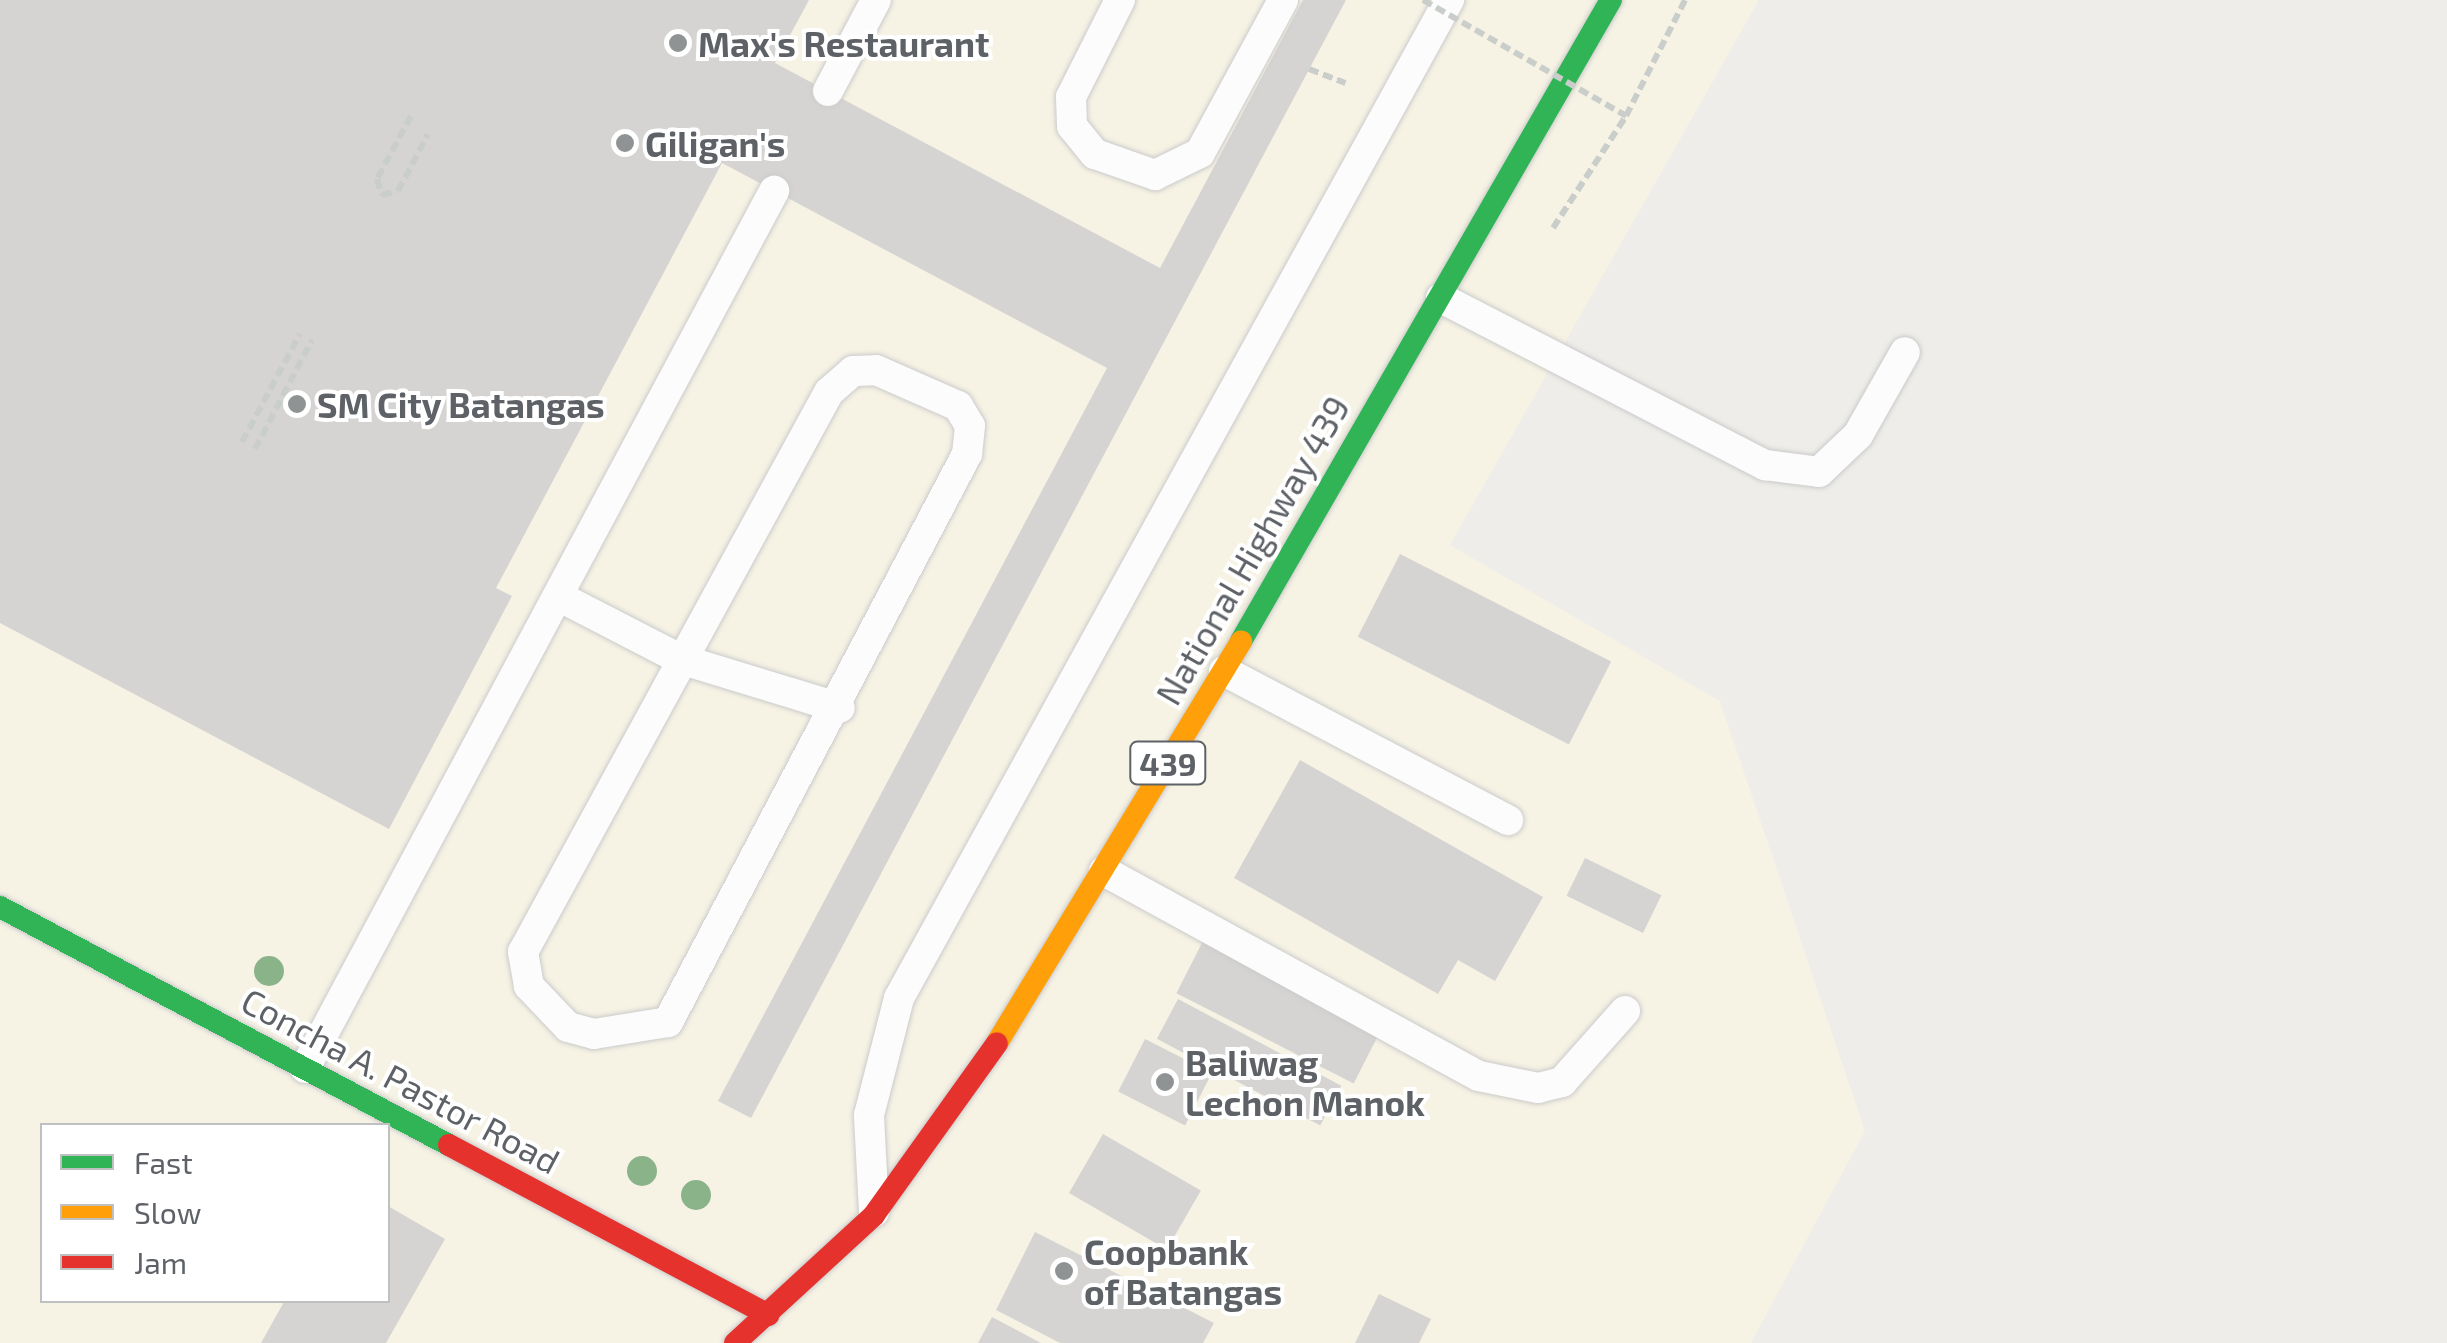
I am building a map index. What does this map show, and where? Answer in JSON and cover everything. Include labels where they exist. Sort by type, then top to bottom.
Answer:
[{"type":"main road","name":"National Highway 439","points":[[735,1343],[874,1215],[960,1104],[1224,671],[1611,0]]},
{"type":"main road","name":"Concha A. Pastor Road","points":[[0,907],[769,1314]]},
{"type":"lane","points":[[828,91],[876,0]]},
{"type":"lane","points":[[1120,0],[1071,96],[1072,126],[1095,154],[1155,176],[1200,153],[1282,0]]},
{"type":"lane","points":[[874,1215],[870,1115],[899,998],[1448,0]]},
{"type":"lane","points":[[305,1068],[774,191]]},
{"type":"lane","points":[[1441,298],[1783,468],[1820,472],[1858,435],[1905,352]]},
{"type":"lane","points":[[876,370],[958,406],[970,426],[967,454],[840,708],[668,1022],[594,1034],[568,1027],[528,986],[523,952],[680,660],[829,392],[853,371],[876,370]]},
{"type":"lane","points":[[558,596],[680,660],[840,708]]},
{"type":"lane","points":[[1224,671],[1508,820]]},
{"type":"lane","points":[[1104,870],[1478,1076],[1538,1088],[1562,1082],[1625,1011]]},
{"type":"path","points":[[1423,0],[1626,116]]},
{"type":"path","points":[[1556,227],[1626,116],[1685,0]]},
{"type":"path","points":[[1310,68],[1345,83]]},
{"type":"path","points":[[411,116],[377,180],[382,195],[398,190],[428,134]]},
{"type":"path","points":[[242,442],[300,334]]},
{"type":"path","points":[[255,449],[312,340]]},
{"type":"shaded area","name":"SM City Batangas","points":[[0,0],[1759,0],[1450,545],[1720,701],[1865,1131],[1751,1343],[0,1343]]},
{"type":"building","name":"SM City Batangas","points":[[0,0],[809,0],[775,63],[1160,268],[1303,0],[1346,0],[751,1118],[718,1101],[1107,368],[722,163],[496,588],[512,596],[389,829],[0,623]]},
{"type":"building","points":[[1400,554],[1611,662],[1569,744],[1358,637]]},
{"type":"building","points":[[1300,760],[1543,897],[1495,981],[1458,960],[1438,994],[1234,878]]},
{"type":"building","points":[[1585,858],[1661,895],[1643,933],[1567,896]]},
{"type":"building","points":[[1205,937],[1382,1027],[1354,1083],[1176,993]]},
{"type":"building","points":[[1178,999],[1341,1086],[1320,1126],[1157,1039]]},
{"type":"building","name":"Baliwag Lechon Manok","points":[[1145,1039],[1212,1073],[1185,1126],[1118,1092]]},
{"type":"building","points":[[1103,1134],[1201,1190],[1167,1249],[1069,1193]]},
{"type":"building","points":[[390,1207],[445,1239],[386,1343],[261,1343],[283,1303],[390,1303]]},
{"type":"building","name":"Coopbank of Batangas","points":[[1035,1232],[1214,1323],[1203,1343],[1060,1343],[996,1310]]},
{"type":"building","points":[[1379,1294],[1431,1319],[1419,1343],[1355,1343]]},
{"type":"building","points":[[992,1317],[1041,1343],[978,1343]]},
{"type":"traffic: fast","points":[[1241,641],[1611,0]]},
{"type":"traffic: fast","points":[[0,907],[449,1145]]},
{"type":"traffic: slow","points":[[997,1043],[1241,641]]},
{"type":"traffic: jam","points":[[735,1343],[874,1215],[997,1043]]},
{"type":"traffic: jam","points":[[449,1145],[769,1315]]},
{"type":"place","name":"Max's Restaurant","points":[[678,43]]},
{"type":"place","name":"Giligan's","points":[[625,143]]},
{"type":"place","name":"SM City Batangas","points":[[297,404]]},
{"type":"place","name":"Baliwag Lechon Manok","points":[[1165,1082]]},
{"type":"place","name":"Coopbank of Batangas","points":[[1064,1271]]}]
